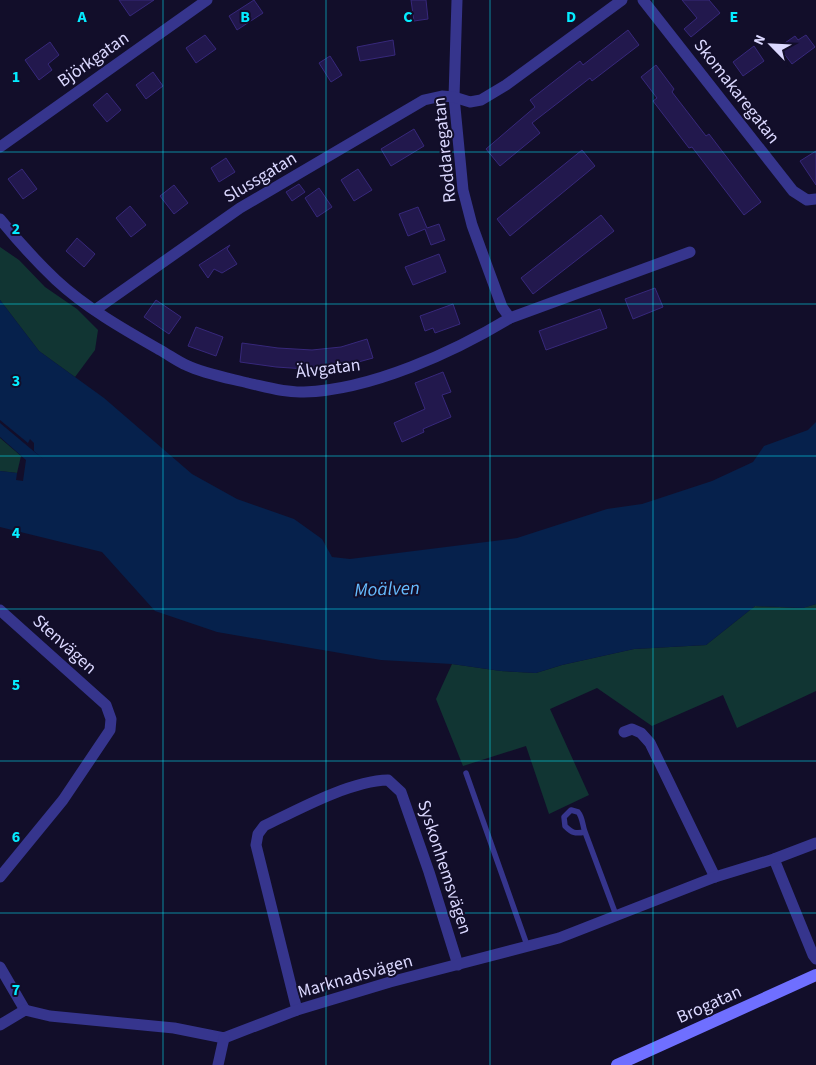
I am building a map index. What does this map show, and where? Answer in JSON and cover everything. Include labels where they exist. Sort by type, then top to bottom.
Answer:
[{"type":"main road","name":"Brogatan","points":[[617,1065],[816,975]]},
{"type":"street","name":"Roddaregatan","points":[[457,0],[454,97],[463,190],[472,225],[502,307],[510,318]]},
{"type":"street","name":"Slussgatan","points":[[95,310],[240,208],[424,100],[442,96],[454,97],[470,102],[482,100],[506,85],[622,0]]},
{"type":"street","name":"Skomakaregatan","points":[[643,0],[793,191],[812,199]]},
{"type":"street","name":"Björkgatan","points":[[0,147],[205,1]]},
{"type":"street","name":"Älvgatan","points":[[0,218],[19,242],[57,281],[124,330],[187,365],[221,376],[264,386],[303,392],[343,387],[376,379],[427,360],[488,331],[510,318],[690,252]]},
{"type":"street","name":"Stenvägen","points":[[0,610],[106,705],[112,719],[110,730],[63,800],[0,877]]},
{"type":"street","points":[[624,732],[632,729],[641,732],[650,743],[715,877]]},
{"type":"street","name":"Syskonhemsvägen","points":[[297,1010],[256,845],[258,834],[264,826],[325,796],[376,780],[388,780],[402,792],[458,965]]},
{"type":"street","name":"Marknadsvägen","points":[[224,1038],[297,1010],[390,982],[559,938],[715,877],[774,859],[816,843]]},
{"type":"street","points":[[774,859],[813,955],[816,958]]},
{"type":"street","points":[[0,967],[25,1010]]},
{"type":"street","points":[[0,1026],[25,1010],[50,1016],[174,1028],[224,1038],[218,1065]]},
{"type":"lane","points":[[466,773],[527,945]]},
{"type":"lane","points":[[585,832],[576,834],[565,826],[564,817],[570,810],[578,812],[583,818],[585,832],[616,915]]},
{"type":"green space","points":[[0,247],[19,260],[45,287],[77,309],[98,330],[95,350],[75,377],[39,351],[0,300]]},
{"type":"green space","points":[[0,438],[21,456],[17,473],[0,471]]},
{"type":"green space","points":[[816,604],[816,691],[737,728],[723,695],[652,726],[597,688],[550,709],[589,795],[549,814],[526,746],[463,766],[436,699],[452,664],[501,671],[536,673],[562,665],[634,649],[706,645],[755,606],[802,608]]},
{"type":"water","name":"Moälven","points":[[0,300],[39,351],[104,398],[192,474],[237,499],[294,519],[322,539],[332,557],[350,559],[517,538],[607,509],[642,504],[712,481],[753,462],[764,446],[808,430],[816,422],[816,604],[803,608],[755,606],[706,645],[634,649],[562,665],[536,673],[501,671],[452,664],[381,660],[217,632],[155,611],[102,552],[0,527],[0,471],[17,473],[16,480],[23,481],[26,460],[0,437],[0,423],[43,459],[34,451],[34,443],[30,439],[28,443],[0,420]]},
{"type":"building","points":[[119,0],[154,0],[130,16]]},
{"type":"building","points":[[254,0],[263,13],[237,30],[229,16]]},
{"type":"building","points":[[411,0],[426,0],[428,19],[414,21]]},
{"type":"building","points":[[682,0],[709,0],[720,13],[691,37],[684,29],[697,18]]},
{"type":"building","points":[[628,30],[639,45],[592,81],[590,78],[532,123],[540,133],[500,166],[486,149],[535,107],[530,100],[580,61],[583,65]]},
{"type":"building","points":[[205,35],[216,49],[196,63],[186,48]]},
{"type":"building","points":[[806,35],[815,47],[792,64],[779,47],[795,36],[798,40]]},
{"type":"building","points":[[393,40],[395,55],[360,61],[357,47]]},
{"type":"building","points":[[50,42],[59,55],[48,64],[52,70],[39,80],[25,60]]},
{"type":"building","points":[[754,46],[764,61],[743,76],[733,62]]},
{"type":"building","points":[[330,56],[342,75],[331,82],[319,63]]},
{"type":"building","points":[[656,65],[674,89],[672,92],[706,136],[709,134],[761,202],[744,215],[692,147],[689,148],[653,101],[657,98],[641,77]]},
{"type":"building","points":[[153,72],[163,86],[146,99],[136,85]]},
{"type":"building","points":[[107,93],[121,110],[107,122],[93,105]]},
{"type":"building","points":[[414,129],[424,146],[391,166],[381,149]]},
{"type":"building","points":[[582,150],[595,166],[510,236],[497,219]]},
{"type":"building","points":[[816,151],[816,185],[800,161]]},
{"type":"building","points":[[226,158],[235,172],[219,182],[211,168]]},
{"type":"building","points":[[22,169],[37,189],[23,199],[8,179]]},
{"type":"building","points":[[358,169],[372,190],[354,201],[341,180]]},
{"type":"building","points":[[299,184],[305,192],[292,201],[286,192]]},
{"type":"building","points":[[174,185],[188,203],[174,214],[160,196]]},
{"type":"building","points":[[319,188],[332,207],[317,217],[305,198]]},
{"type":"building","points":[[130,206],[146,225],[131,237],[116,218]]},
{"type":"building","points":[[418,207],[427,228],[439,224],[445,240],[431,245],[425,229],[408,236],[399,214]]},
{"type":"building","points":[[601,215],[614,231],[533,294],[521,278]]},
{"type":"building","points":[[77,238],[95,254],[84,267],[66,251]]},
{"type":"building","points":[[230,245],[227,249],[237,264],[222,273],[214,269],[208,278],[199,265]]},
{"type":"building","points":[[439,254],[446,272],[413,285],[405,267]]},
{"type":"building","points":[[655,288],[663,307],[633,319],[625,299]]},
{"type":"building","points":[[156,300],[181,317],[169,334],[144,317]]},
{"type":"building","points":[[453,304],[460,324],[435,333],[433,328],[425,331],[420,316]]},
{"type":"building","points":[[600,309],[607,328],[546,350],[539,331]]},
{"type":"building","points":[[196,327],[223,337],[216,356],[188,346]]},
{"type":"building","points":[[367,339],[373,358],[351,364],[306,369],[240,362],[242,343],[312,350],[341,347]]},
{"type":"building","points":[[443,372],[451,392],[442,395],[451,417],[423,429],[424,432],[402,442],[394,423],[425,409],[415,383]]}]
